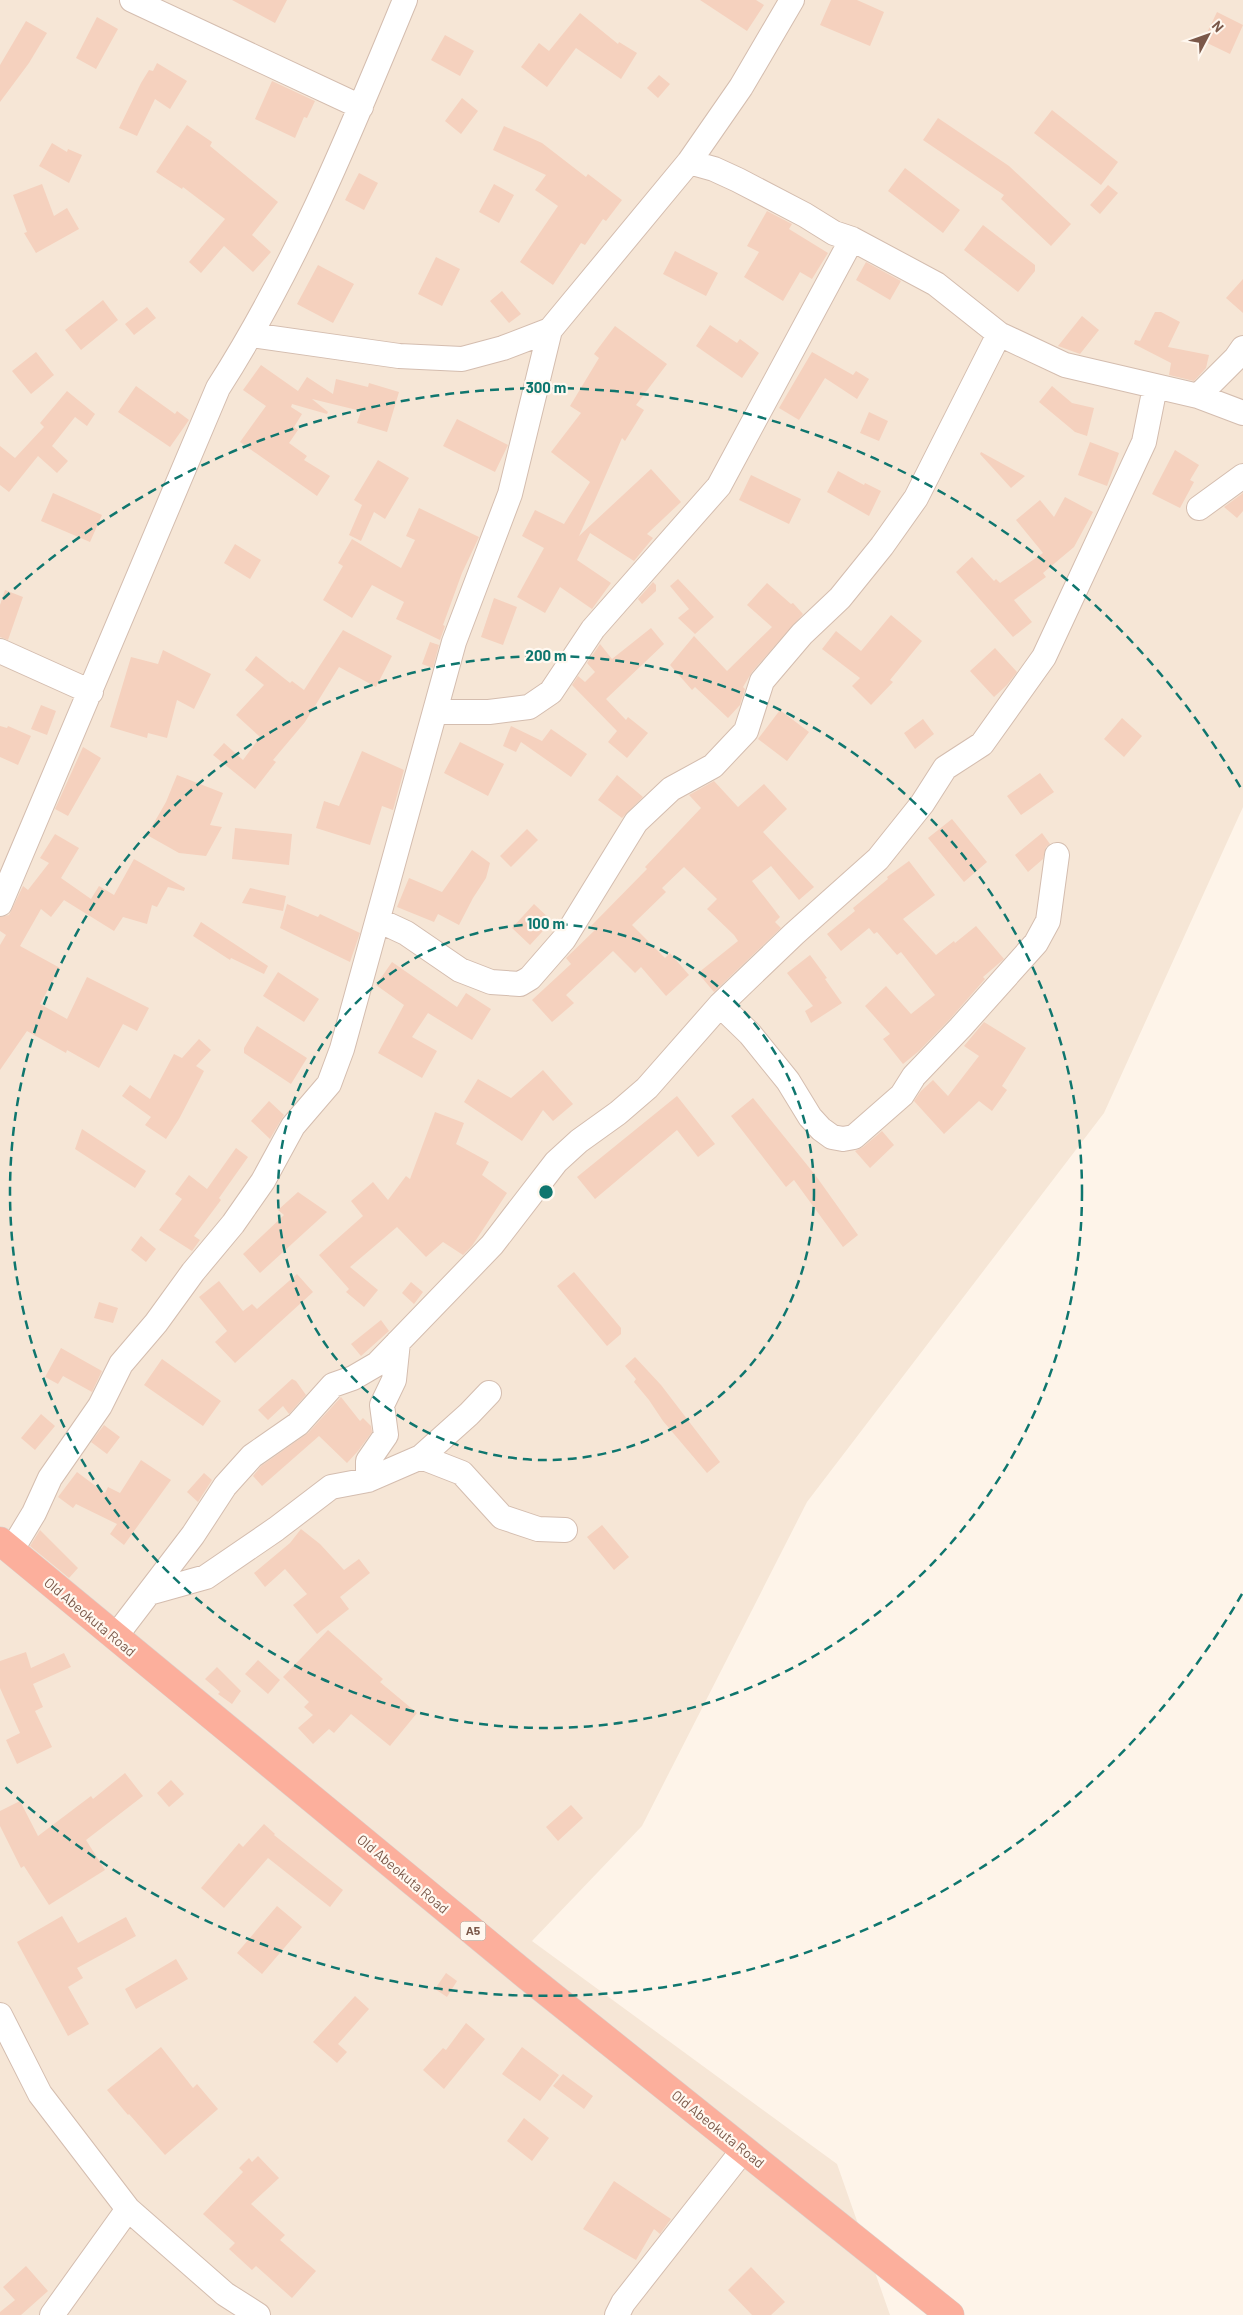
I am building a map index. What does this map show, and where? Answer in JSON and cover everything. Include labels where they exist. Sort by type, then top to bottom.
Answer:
[{"type":"highway","name":"Old Abeokuta Road","points":[[6,1546],[527,1976],[950,2315]]},
{"type":"street","points":[[132,0],[361,107]]},
{"type":"street","points":[[0,904],[218,388],[252,335],[277,289],[361,107],[405,0]]},
{"type":"street","points":[[6,1546],[34,1513],[50,1478],[100,1406],[121,1364],[156,1323],[193,1272],[233,1224],[263,1181],[293,1126],[328,1084],[342,1049],[454,642],[510,494],[550,330],[689,162],[741,87],[792,0]]},
{"type":"street","points":[[689,162],[714,169],[805,215],[834,233],[852,239],[936,284],[999,334],[1065,365],[1155,388],[1198,396],[1243,413]]},
{"type":"street","points":[[435,712],[489,712],[529,707],[551,692],[593,629],[719,486],[852,239]]},
{"type":"street","points":[[252,335],[399,356],[462,359],[503,348],[550,330]]},
{"type":"street","points":[[378,920],[406,933],[460,970],[491,982],[520,984],[530,978],[564,939],[636,822],[671,789],[713,766],[746,731],[762,680],[802,634],[840,598],[882,546],[916,498],[999,334]]},
{"type":"street","points":[[1198,396],[1236,358],[1243,348]]},
{"type":"street","points":[[115,1637],[193,1535],[225,1486],[252,1456],[298,1424],[333,1385],[353,1378],[377,1364],[492,1246],[556,1162],[579,1141],[647,1088],[720,1005],[794,934],[878,859],[922,804],[945,768],[982,744],[1044,657],[1144,442],[1155,388]]},
{"type":"street","points":[[1198,508],[1243,476]]},
{"type":"street","points":[[0,651],[91,692]]},
{"type":"street","points":[[720,1005],[755,1040],[788,1081],[810,1118],[821,1129],[832,1137],[843,1139],[854,1137],[902,1095],[914,1076],[1036,943],[1048,921],[1057,855]]},
{"type":"street","points":[[368,1480],[368,1461],[386,1435],[382,1405],[394,1380],[398,1342]]},
{"type":"street","points":[[149,1593],[206,1577],[276,1529],[331,1487],[368,1480],[421,1458],[489,1393]]},
{"type":"street","points":[[421,1458],[462,1473],[502,1517],[538,1529],[565,1530]]},
{"type":"street","points":[[0,2015],[40,2094],[128,2209],[225,2294],[258,2315]]},
{"type":"street","points":[[617,2315],[622,2303],[744,2149]]},
{"type":"street","points":[[52,2315],[128,2209]]},
{"type":"shaded area","points":[[0,0],[1243,0],[1243,807],[1104,1113],[807,1502],[642,1826],[532,1941],[837,2164],[890,2315],[0,2315]]},
{"type":"building","points":[[232,0],[287,0],[275,23]]},
{"type":"building","points":[[700,0],[756,0],[764,5],[747,31]]},
{"type":"building","points":[[831,0],[857,0],[884,12],[870,46],[820,25]]},
{"type":"building","points":[[1217,12],[1243,25],[1230,54],[1203,41]]},
{"type":"building","points":[[580,13],[618,44],[619,42],[637,53],[621,79],[576,48],[547,87],[521,67],[539,43],[549,51]]},
{"type":"building","points":[[97,17],[118,29],[96,69],[76,58]]},
{"type":"building","points":[[26,21],[47,33],[29,63],[0,102],[0,65]]},
{"type":"building","points":[[445,35],[474,51],[460,76],[431,60]]},
{"type":"building","points":[[157,63],[187,81],[170,109],[155,99],[137,136],[119,128],[141,83],[149,70],[153,71]]},
{"type":"building","points":[[659,75],[670,84],[658,98],[647,88]]},
{"type":"building","points":[[272,81],[315,101],[307,118],[304,117],[295,138],[255,119]]},
{"type":"building","points":[[462,98],[478,111],[461,134],[445,121]]},
{"type":"building","points":[[1052,110],[1118,162],[1101,185],[1034,133]]},
{"type":"building","points":[[938,118],[1009,166],[1071,224],[1051,246],[1001,199],[1004,195],[923,140]]},
{"type":"building","points":[[187,125],[212,142],[210,146],[278,202],[252,235],[271,252],[253,272],[224,246],[201,273],[189,262],[225,219],[183,187],[182,189],[156,172]]},
{"type":"building","points":[[504,126],[542,143],[586,177],[588,174],[622,200],[606,221],[603,219],[585,245],[581,243],[553,285],[520,262],[558,206],[535,190],[546,175],[493,150]]},
{"type":"building","points":[[52,143],[67,152],[68,149],[82,155],[69,183],[39,166]]},
{"type":"building","points":[[905,168],[960,210],[943,233],[888,191]]},
{"type":"building","points":[[359,173],[378,183],[364,210],[345,200]]},
{"type":"building","points":[[42,184],[54,216],[67,208],[79,229],[36,253],[24,233],[27,232],[13,195]]},
{"type":"building","points":[[494,184],[514,195],[499,223],[479,212]]},
{"type":"building","points":[[1108,185],[1118,193],[1100,214],[1090,205]]},
{"type":"building","points":[[767,211],[792,224],[789,229],[828,253],[812,279],[800,272],[783,301],[744,277],[759,252],[747,246]]},
{"type":"building","points":[[983,225],[1035,265],[1035,271],[1018,292],[964,250]]},
{"type":"building","points":[[675,251],[718,273],[706,296],[663,274]]},
{"type":"building","points":[[436,257],[460,269],[442,306],[418,294]]},
{"type":"building","points":[[866,262],[901,281],[890,300],[856,280]]},
{"type":"building","points":[[318,265],[354,284],[333,323],[297,304]]},
{"type":"building","points":[[1243,279],[1243,313],[1226,298]]},
{"type":"building","points":[[502,291],[521,314],[509,323],[490,301]]},
{"type":"building","points":[[103,300],[118,320],[81,350],[65,330]]},
{"type":"building","points":[[147,307],[156,318],[134,335],[125,324]]},
{"type":"building","points":[[1155,312],[1161,312],[1180,322],[1168,347],[1209,355],[1206,368],[1194,381],[1169,375],[1171,363],[1134,344],[1135,340],[1140,341]]},
{"type":"building","points":[[1082,316],[1099,330],[1080,354],[1058,346]]},
{"type":"building","points":[[710,325],[737,343],[740,339],[759,353],[742,378],[696,346]]},
{"type":"building","points":[[615,326],[667,364],[636,405],[644,410],[625,441],[622,438],[579,536],[651,469],[681,502],[647,534],[653,538],[634,561],[590,533],[577,560],[611,583],[592,609],[560,587],[545,613],[517,597],[544,548],[522,536],[535,510],[564,524],[590,482],[551,452],[581,413],[570,406],[599,358],[594,354]]},
{"type":"building","points":[[36,352],[54,375],[31,394],[12,371]]},
{"type":"building","points":[[812,352],[853,375],[856,371],[869,379],[857,399],[825,378],[799,420],[779,408]]},
{"type":"building","points":[[261,365],[298,391],[307,377],[333,394],[336,379],[368,387],[369,383],[399,392],[387,432],[357,423],[361,411],[312,399],[328,412],[327,414],[292,404],[291,407],[302,414],[294,427],[298,430],[289,443],[307,456],[304,460],[330,476],[317,496],[240,442],[266,406],[243,390]]},
{"type":"building","points":[[136,386],[175,414],[177,411],[189,420],[170,447],[118,412]]},
{"type":"building","points":[[1052,386],[1072,403],[1094,408],[1087,436],[1075,432],[1039,402]]},
{"type":"building","points":[[67,391],[95,414],[87,426],[75,417],[52,446],[68,461],[57,473],[38,456],[9,492],[0,485],[0,446],[15,458],[44,427],[40,423]]},
{"type":"building","points":[[869,412],[888,421],[879,441],[860,433]]},
{"type":"building","points":[[457,419],[508,445],[495,472],[443,446]]},
{"type":"building","points":[[1090,442],[1119,453],[1107,486],[1078,475]]},
{"type":"building","points":[[1175,450],[1199,465],[1190,480],[1194,482],[1180,508],[1152,494]]},
{"type":"building","points":[[981,452],[1025,476],[1011,488],[980,454]]},
{"type":"building","points":[[378,460],[409,478],[385,519],[374,512],[361,541],[349,535],[362,505],[354,500]]},
{"type":"building","points":[[838,471],[864,485],[865,483],[881,491],[869,516],[827,492]]},
{"type":"building","points":[[751,475],[801,499],[789,524],[739,500]]},
{"type":"building","points":[[53,493],[102,515],[90,542],[41,521]]},
{"type":"building","points":[[1243,493],[1243,511],[1237,518],[1224,507]]},
{"type":"building","points":[[1065,497],[1093,512],[1074,547],[1043,573],[1046,577],[1014,600],[1032,622],[1013,637],[956,572],[972,557],[994,581],[996,579],[1000,583],[1043,553],[1016,520],[1040,500],[1054,517]]},
{"type":"building","points":[[419,508],[479,537],[462,573],[443,625],[445,626],[440,640],[396,619],[404,602],[372,585],[352,618],[323,600],[343,566],[338,563],[352,539],[401,568],[415,540],[406,536]]},
{"type":"building","points":[[235,544],[261,560],[250,579],[224,563]]},
{"type":"building","points":[[678,579],[714,617],[695,634],[678,618],[689,609],[670,586]]},
{"type":"building","points":[[653,582],[656,585],[656,591],[642,604],[638,599]]},
{"type":"building","points":[[767,583],[791,604],[793,603],[803,614],[752,672],[743,687],[745,689],[740,705],[728,718],[695,687],[692,690],[670,665],[694,636],[727,671],[772,627],[747,605]]},
{"type":"building","points":[[5,590],[23,597],[8,640],[0,637],[0,605]]},
{"type":"building","points":[[494,598],[517,607],[503,645],[481,637]]},
{"type":"building","points":[[891,615],[922,641],[890,680],[893,682],[871,705],[852,686],[860,678],[822,649],[836,631],[861,651]]},
{"type":"building","points":[[651,628],[664,644],[606,699],[626,720],[628,717],[648,733],[627,758],[608,742],[617,731],[572,685],[578,676],[585,682],[595,672],[587,663],[600,644],[612,659]]},
{"type":"building","points":[[343,630],[392,656],[376,687],[339,667],[305,722],[273,760],[276,762],[255,789],[213,755],[224,743],[243,760],[260,737],[236,715],[264,685],[245,670],[256,656],[290,683],[292,681],[304,690]]},
{"type":"building","points":[[430,642],[439,645],[433,668],[422,664]]},
{"type":"building","points":[[995,648],[1017,672],[994,697],[970,671]]},
{"type":"building","points":[[163,650],[211,674],[194,709],[177,700],[167,738],[148,733],[147,738],[110,727],[131,657],[158,664]]},
{"type":"building","points":[[41,705],[56,711],[47,735],[31,729]]},
{"type":"building","points":[[780,710],[809,732],[787,761],[758,739]]},
{"type":"building","points":[[1122,718],[1142,736],[1124,757],[1104,739]]},
{"type":"building","points":[[923,719],[934,734],[915,749],[904,733]]},
{"type":"building","points":[[0,726],[7,728],[8,726],[31,736],[18,765],[0,757]]},
{"type":"building","points":[[511,726],[542,741],[551,729],[587,754],[571,777],[521,742],[516,752],[503,746]]},
{"type":"building","points":[[460,742],[504,764],[488,796],[444,773]]},
{"type":"building","points":[[83,747],[101,758],[68,816],[55,809]]},
{"type":"building","points":[[362,751],[404,770],[393,810],[382,806],[370,845],[316,828],[324,801],[339,806]]},
{"type":"building","points":[[1040,773],[1054,792],[1021,815],[1007,796]]},
{"type":"building","points":[[177,775],[223,793],[210,825],[222,827],[206,856],[179,853],[147,835],[166,802]]},
{"type":"building","points":[[617,775],[643,797],[622,818],[598,800]]},
{"type":"building","points":[[714,781],[738,807],[764,784],[787,809],[763,832],[814,887],[799,900],[771,866],[752,881],[780,917],[775,922],[781,928],[714,992],[698,973],[738,941],[707,909],[717,899],[684,867],[662,888],[666,892],[632,925],[665,958],[670,953],[689,975],[666,996],[641,967],[635,973],[613,951],[566,995],[574,1003],[552,1022],[532,1000],[571,964],[566,958],[595,930],[591,926],[647,869],[645,867],[701,808],[689,795]]},
{"type":"building","points":[[952,819],[987,862],[964,882],[928,838]]},
{"type":"building","points":[[235,828],[292,834],[289,865],[232,859]]},
{"type":"building","points":[[527,829],[538,840],[511,867],[500,856]]},
{"type":"building","points":[[1042,833],[1050,844],[1046,847],[1043,859],[1028,872],[1015,855]]},
{"type":"building","points":[[55,834],[79,848],[61,878],[91,899],[99,886],[114,895],[134,859],[185,888],[184,891],[168,887],[157,907],[152,905],[147,924],[123,917],[114,931],[64,900],[51,917],[41,909],[20,946],[60,968],[40,1004],[67,1019],[87,977],[149,1008],[137,1031],[123,1024],[99,1068],[67,1050],[66,1053],[27,1031],[0,1070],[0,945],[6,935],[0,931],[0,917],[9,915],[23,886],[28,890],[49,863],[40,858]]},
{"type":"building","points":[[472,850],[490,863],[486,878],[459,925],[438,914],[434,922],[397,907],[409,878],[442,892]]},
{"type":"building","points":[[909,861],[935,895],[903,919],[936,955],[976,926],[1004,959],[983,977],[985,979],[950,1019],[919,1051],[903,1064],[883,1039],[890,1034],[865,1006],[886,986],[911,1014],[935,995],[901,952],[897,955],[877,932],[874,934],[869,928],[841,951],[827,934],[855,911],[853,908],[888,879],[887,877]]},
{"type":"building","points":[[250,888],[286,896],[283,911],[242,903]]},
{"type":"building","points":[[287,904],[318,917],[320,914],[360,933],[350,962],[280,928]]},
{"type":"building","points":[[534,904],[552,921],[530,945],[512,928]]},
{"type":"building","points":[[201,922],[268,966],[264,974],[231,958],[230,960],[193,936]]},
{"type":"building","points":[[810,955],[842,1003],[811,1023],[805,1011],[813,1006],[787,973]]},
{"type":"building","points":[[392,962],[457,1007],[466,993],[491,1009],[472,1040],[428,1013],[412,1037],[437,1051],[422,1078],[378,1053],[404,1005],[376,985]]},
{"type":"building","points":[[278,972],[319,999],[304,1022],[263,996]]},
{"type":"building","points":[[984,1022],[1026,1048],[1002,1086],[1007,1090],[992,1111],[979,1101],[944,1134],[914,1101],[921,1091],[933,1080],[948,1096],[979,1056],[964,1046]]},
{"type":"building","points":[[257,1026],[307,1058],[291,1084],[244,1053],[244,1048]]},
{"type":"building","points":[[199,1039],[211,1050],[196,1066],[204,1071],[179,1119],[166,1139],[145,1125],[151,1117],[122,1096],[130,1085],[150,1099],[174,1054],[182,1058]]},
{"type":"building","points":[[543,1070],[573,1104],[553,1121],[543,1110],[522,1141],[464,1102],[478,1079],[511,1098]]},
{"type":"building","points":[[677,1096],[715,1144],[698,1157],[677,1130],[595,1199],[577,1177]]},
{"type":"building","points":[[753,1098],[816,1176],[858,1235],[843,1247],[794,1180],[786,1187],[731,1116]]},
{"type":"building","points":[[269,1101],[284,1115],[270,1139],[251,1121]]},
{"type":"building","points":[[435,1112],[464,1123],[456,1144],[489,1162],[482,1175],[507,1193],[472,1246],[463,1255],[443,1242],[426,1257],[397,1227],[350,1267],[378,1290],[364,1307],[346,1292],[349,1289],[319,1255],[363,1216],[351,1201],[373,1182],[388,1200],[406,1176],[410,1179]]},
{"type":"building","points":[[82,1129],[146,1171],[135,1188],[75,1149]]},
{"type":"building","points":[[882,1131],[894,1145],[870,1168],[855,1151],[863,1147]]},
{"type":"building","points":[[236,1148],[248,1157],[219,1198],[221,1200],[194,1236],[200,1240],[192,1251],[159,1230],[182,1199],[175,1194],[189,1175],[207,1189]]},
{"type":"building","points":[[298,1192],[327,1212],[260,1273],[243,1254],[284,1215],[278,1210]]},
{"type":"building","points":[[141,1236],[156,1249],[146,1262],[131,1250]]},
{"type":"building","points":[[574,1272],[621,1328],[621,1334],[607,1346],[557,1286]]},
{"type":"building","points":[[297,1274],[313,1292],[235,1363],[215,1342],[227,1331],[199,1297],[219,1281],[243,1311],[252,1304],[257,1309]]},
{"type":"building","points":[[411,1282],[423,1292],[414,1304],[402,1293]]},
{"type":"building","points":[[99,1302],[118,1308],[113,1323],[94,1318]]},
{"type":"building","points":[[381,1320],[389,1331],[361,1356],[351,1344]]},
{"type":"building","points":[[61,1348],[102,1371],[92,1392],[63,1376],[58,1384],[45,1377]]},
{"type":"building","points":[[635,1357],[661,1385],[720,1462],[707,1473],[663,1421],[634,1382],[636,1379],[625,1366]]},
{"type":"building","points":[[162,1359],[221,1401],[203,1426],[144,1385]]},
{"type":"building","points":[[292,1379],[296,1381],[306,1395],[289,1414],[283,1406],[268,1420],[258,1410]]},
{"type":"building","points":[[341,1397],[360,1421],[363,1418],[371,1426],[372,1432],[358,1451],[347,1463],[319,1436],[262,1486],[253,1476],[261,1466],[308,1433]]},
{"type":"building","points":[[41,1414],[55,1426],[35,1450],[21,1438]]},
{"type":"building","points":[[104,1425],[120,1437],[107,1454],[91,1442]]},
{"type":"building","points":[[141,1460],[171,1480],[124,1545],[110,1534],[117,1524],[76,1504],[73,1508],[58,1497],[77,1472],[105,1493],[108,1487],[120,1493]]},
{"type":"building","points":[[204,1473],[212,1480],[198,1502],[187,1492]]},
{"type":"building","points":[[602,1525],[629,1557],[614,1570],[587,1537]]},
{"type":"building","points":[[301,1529],[320,1544],[344,1570],[359,1559],[370,1573],[340,1597],[349,1609],[317,1634],[293,1605],[307,1594],[285,1569],[265,1587],[254,1573],[290,1543]]},
{"type":"building","points":[[40,1530],[78,1568],[69,1578],[30,1546]]},
{"type":"building","points":[[328,1630],[383,1679],[380,1682],[417,1713],[390,1746],[351,1714],[334,1733],[329,1729],[313,1744],[298,1728],[313,1715],[304,1707],[309,1702],[283,1677]]},
{"type":"building","points":[[26,1652],[31,1668],[64,1653],[71,1667],[33,1684],[43,1707],[35,1711],[52,1747],[17,1764],[6,1740],[20,1733],[0,1688],[0,1661]]},
{"type":"building","points":[[258,1660],[280,1680],[268,1694],[245,1674]]},
{"type":"building","points":[[217,1667],[241,1691],[232,1704],[218,1694],[220,1692],[205,1679]]},
{"type":"building","points":[[125,1773],[143,1796],[86,1840],[105,1870],[49,1905],[24,1866],[21,1868],[0,1826],[0,1811],[20,1801],[38,1836],[91,1796],[93,1799]]},
{"type":"building","points":[[171,1780],[184,1794],[169,1807],[157,1793]]},
{"type":"building","points":[[571,1805],[583,1818],[558,1841],[546,1827]]},
{"type":"building","points":[[264,1824],[274,1835],[343,1890],[330,1907],[268,1858],[224,1908],[201,1888],[239,1843],[243,1847]]},
{"type":"building","points":[[277,1906],[302,1927],[262,1974],[237,1953]]},
{"type":"building","points":[[62,1916],[78,1943],[126,1917],[136,1936],[77,1968],[83,1978],[68,1987],[89,2024],[68,2036],[17,1942]]},
{"type":"building","points":[[176,1959],[188,1979],[136,2009],[125,1989]]},
{"type":"building","points":[[446,1973],[457,1981],[447,1997],[435,1989]]},
{"type":"building","points":[[355,1996],[369,2009],[338,2044],[347,2052],[337,2063],[313,2042]]},
{"type":"building","points":[[466,2023],[485,2039],[444,2089],[423,2070],[443,2048],[446,2050]]},
{"type":"building","points":[[161,2047],[193,2088],[197,2084],[218,2109],[165,2155],[107,2090]]},
{"type":"building","points":[[522,2047],[559,2075],[540,2101],[502,2074]]},
{"type":"building","points":[[563,2074],[593,2096],[584,2109],[553,2086]]},
{"type":"building","points":[[524,2118],[549,2138],[532,2161],[507,2141]]},
{"type":"building","points":[[258,2156],[279,2178],[251,2204],[285,2235],[280,2240],[316,2271],[292,2298],[256,2266],[252,2270],[229,2249],[235,2243],[203,2214],[243,2172],[239,2168],[249,2158],[252,2162]]},
{"type":"building","points":[[614,2181],[671,2219],[660,2234],[654,2229],[636,2260],[583,2229]]},
{"type":"building","points":[[26,2266],[48,2291],[21,2315],[0,2315],[0,2312],[15,2300],[3,2287]]},
{"type":"building","points":[[751,2267],[785,2302],[771,2315],[752,2315],[728,2290]]}]
